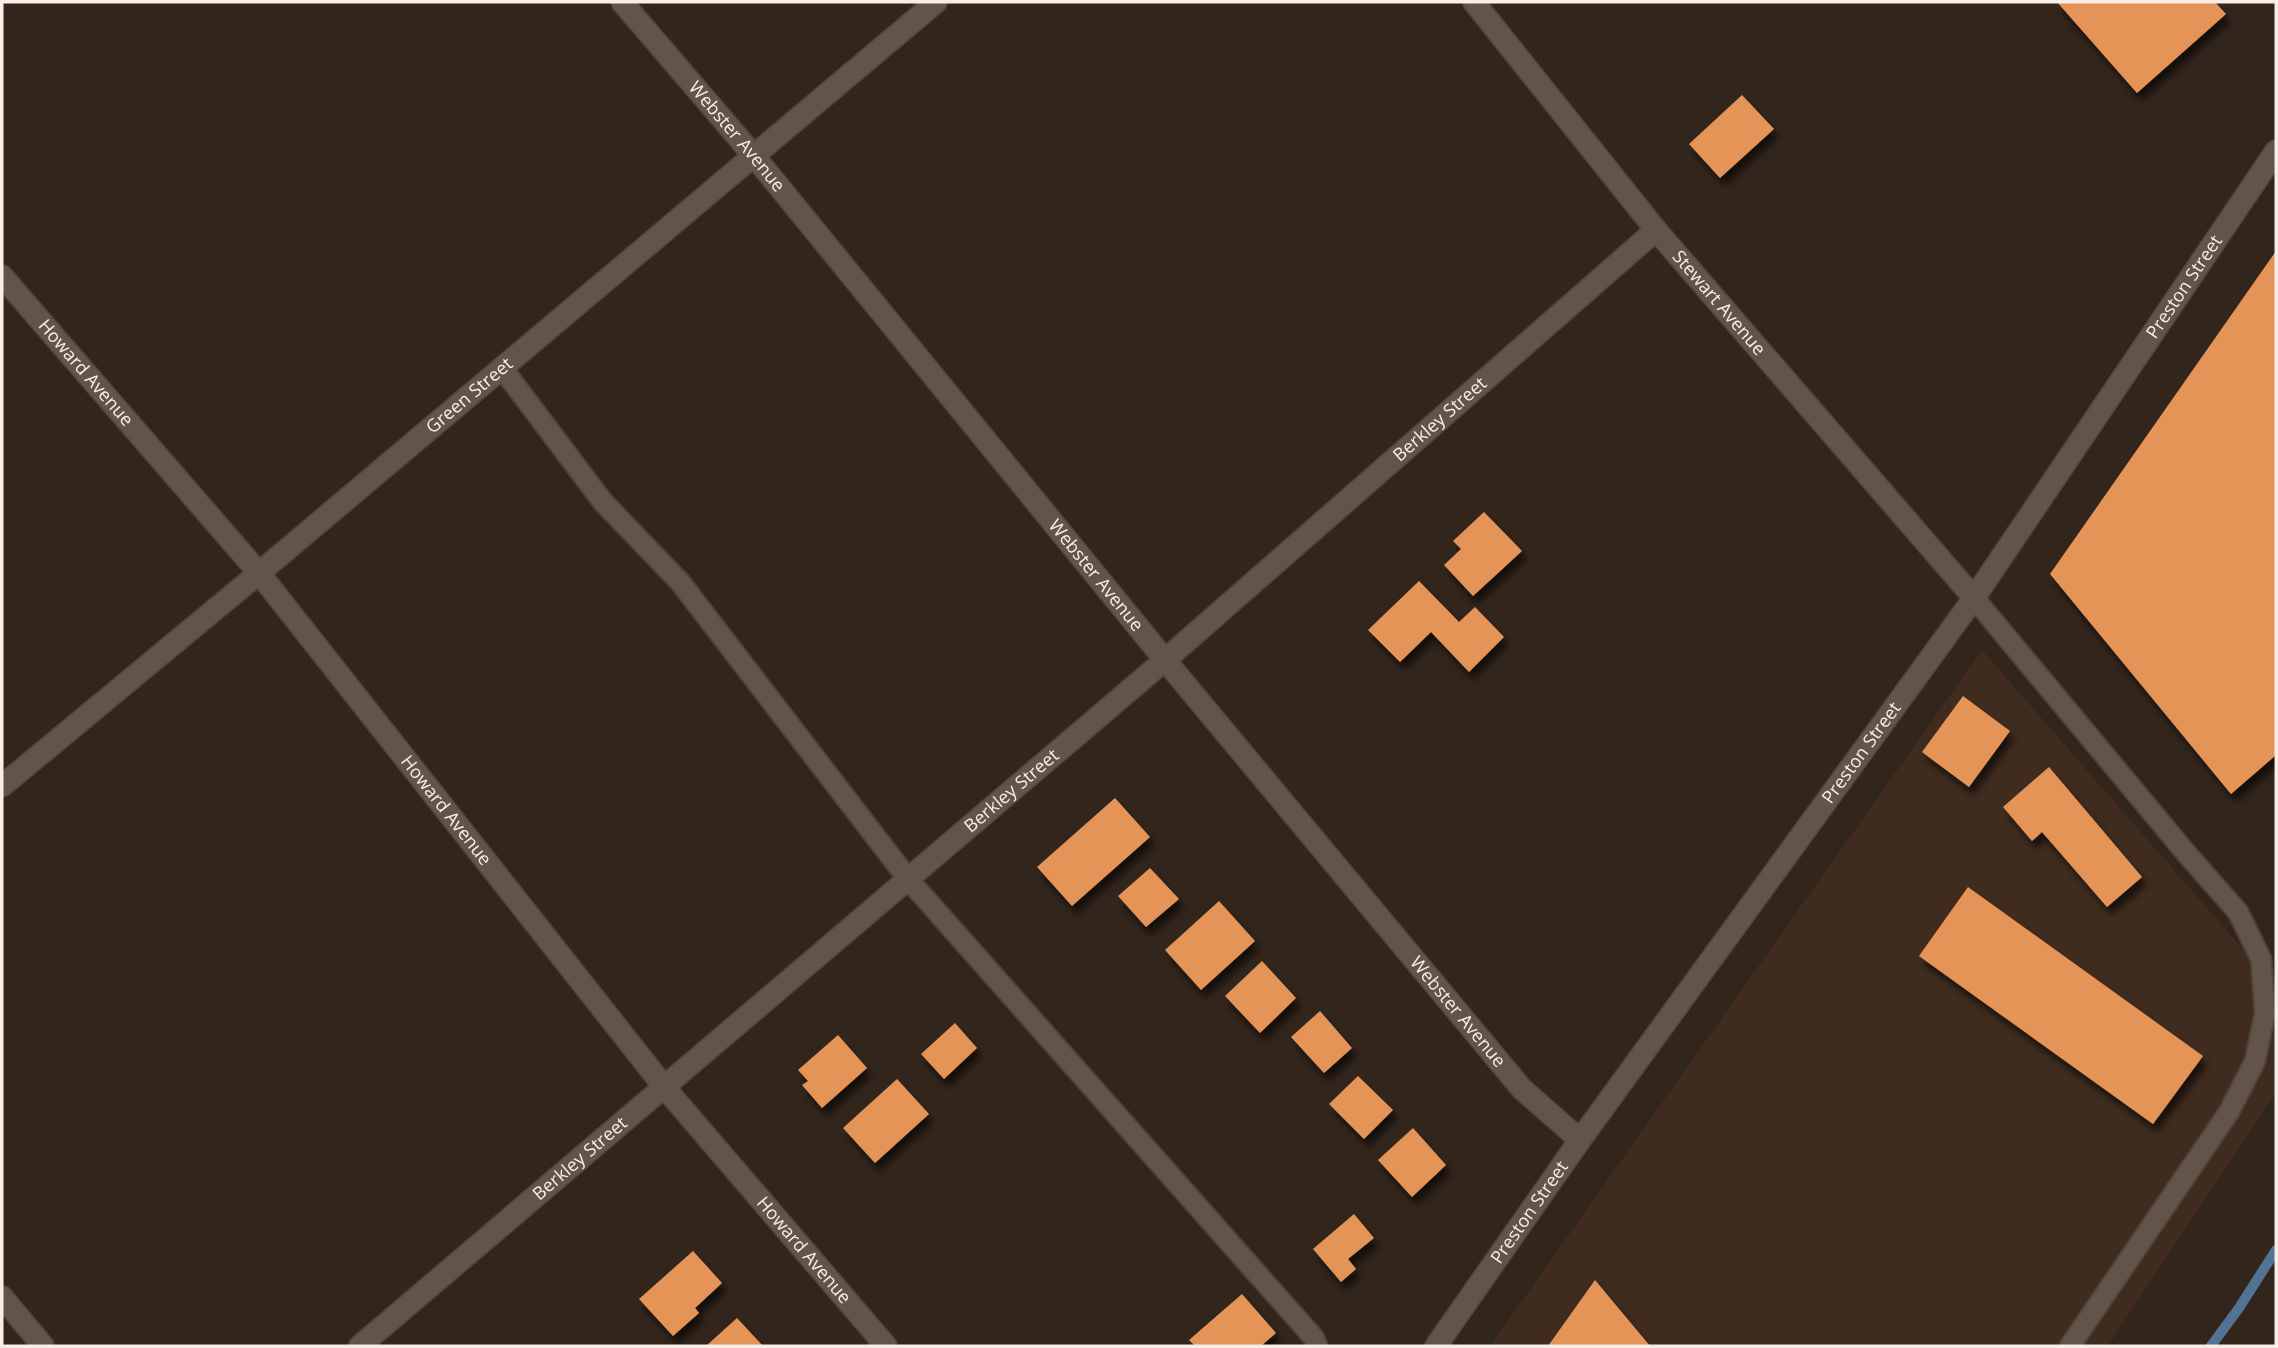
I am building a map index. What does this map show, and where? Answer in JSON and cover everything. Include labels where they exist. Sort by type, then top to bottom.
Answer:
[{"type":"street","name":"Webster Avenue","points":[[622,2],[754,156],[1165,660],[1522,1089],[1580,1140]]},
{"type":"street","name":"Green Street","points":[[2,786],[936,2]]},
{"type":"street","name":"Stewart Avenue","points":[[1474,2],[1656,230],[1974,598]]},
{"type":"street","name":"Preston Street","points":[[1436,1346],[1580,1140],[1974,598],[2276,151]]},
{"type":"street","name":"Berkley Street","points":[[360,1346],[1165,660],[1656,230]]},
{"type":"street","name":"Howard Avenue","points":[[2,276],[259,573],[664,1088],[887,1346]]},
{"type":"street","points":[[2,1297],[43,1346]]},
{"type":"lane","points":[[502,368],[603,502],[680,582],[908,879],[1314,1338],[1317,1346]]},
{"type":"lane","points":[[1974,598],[2238,912],[2261,959],[2265,1013],[2255,1061],[2229,1112],[2070,1346]]},
{"type":"shaded area","points":[[1982,650],[2276,987],[2276,1092],[2108,1346],[1490,1346]]},
{"type":"building","points":[[2057,2],[2215,2],[2226,14],[2137,93]]},
{"type":"building","points":[[1742,95],[1774,129],[1720,178],[1689,144]]},
{"type":"building","points":[[2276,251],[2276,755],[2231,794],[2050,574]]},
{"type":"building","points":[[1484,512],[1522,551],[1473,596],[1444,565],[1461,549],[1453,541]]},
{"type":"building","points":[[1419,581],[1459,622],[1475,607],[1504,637],[1469,672],[1431,632],[1400,662],[1368,630]]},
{"type":"building","points":[[1963,696],[2010,731],[1969,787],[1922,752]]},
{"type":"building","points":[[2049,767],[2142,877],[2107,907],[2042,832],[2032,841],[2003,807]]},
{"type":"building","points":[[1115,798],[1150,837],[1072,906],[1037,867]]},
{"type":"building","points":[[1150,868],[1179,899],[1146,927],[1118,896]]},
{"type":"building","points":[[1968,887],[2203,1056],[2153,1124],[1919,956]]},
{"type":"building","points":[[1219,901],[1255,941],[1201,990],[1165,950]]},
{"type":"building","points":[[1262,961],[1296,998],[1260,1033],[1225,996]]},
{"type":"building","points":[[1320,1011],[1352,1048],[1324,1073],[1291,1037]]},
{"type":"building","points":[[955,1023],[977,1048],[944,1079],[921,1054]]},
{"type":"building","points":[[838,1035],[867,1068],[822,1108],[802,1085],[808,1081],[798,1070]]},
{"type":"building","points":[[1358,1076],[1393,1110],[1364,1139],[1329,1104]]},
{"type":"building","points":[[897,1079],[929,1114],[875,1163],[843,1128]]},
{"type":"building","points":[[1413,1128],[1446,1165],[1412,1197],[1378,1160]]},
{"type":"building","points":[[1354,1214],[1374,1238],[1348,1259],[1356,1269],[1341,1282],[1313,1249]]},
{"type":"building","points":[[693,1251],[722,1283],[695,1308],[699,1313],[673,1336],[639,1299]]},
{"type":"building","points":[[1595,1280],[1650,1346],[1548,1346]]},
{"type":"building","points":[[1242,1294],[1276,1333],[1261,1346],[1195,1346],[1189,1340]]},
{"type":"building","points":[[737,1318],[763,1346],[706,1346]]},
{"type":"waterway","points":[[2211,1346],[2276,1250]]}]
